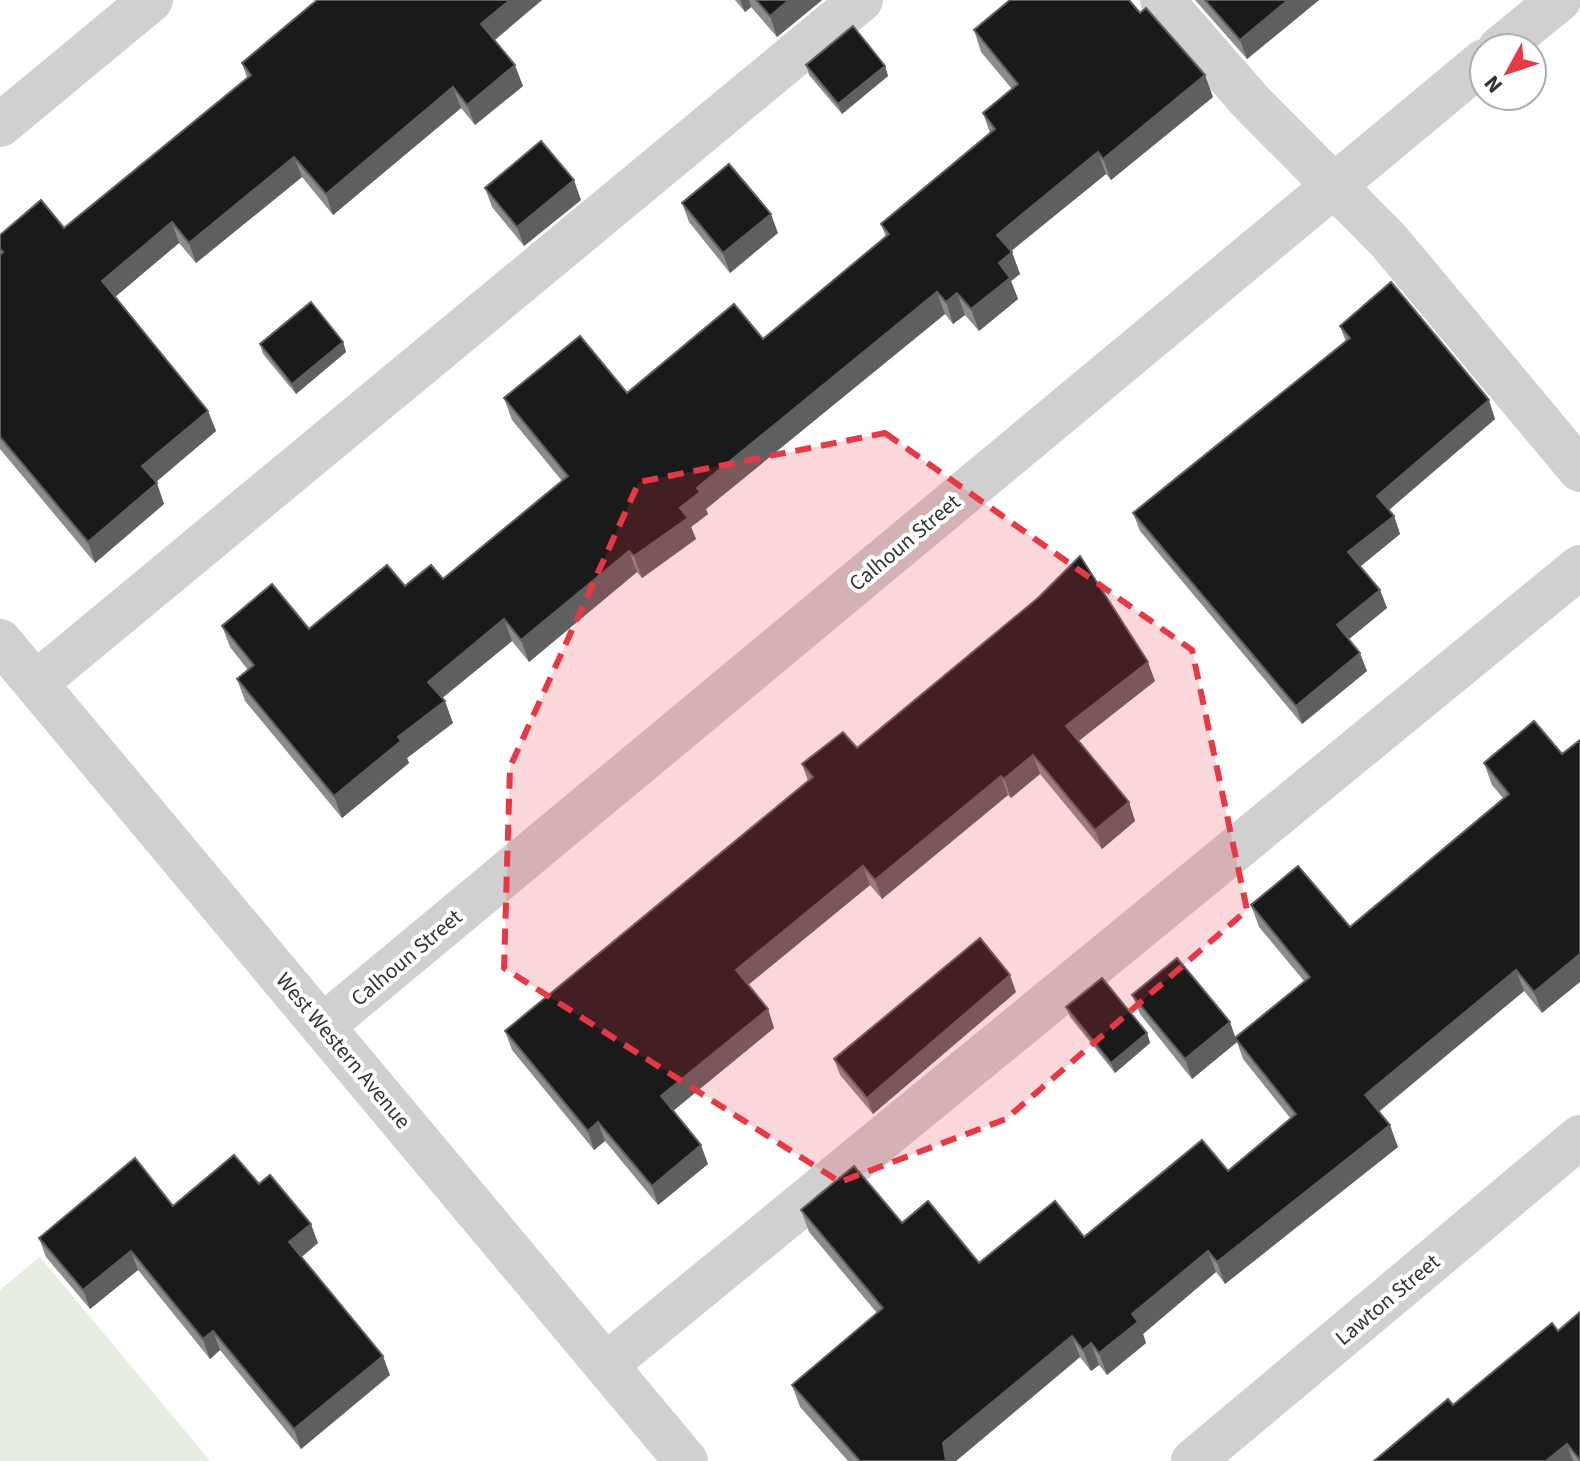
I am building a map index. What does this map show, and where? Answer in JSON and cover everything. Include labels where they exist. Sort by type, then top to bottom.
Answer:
[{"type":"street","points":[[0,125],[151,0]]},
{"type":"street","points":[[36,683],[861,0]]},
{"type":"street","points":[[1162,0],[1250,101],[1388,240],[1580,470]]},
{"type":"street","points":[[1520,32],[1559,0]]},
{"type":"street","name":"Calhoun Street","points":[[324,1025],[1468,74]]},
{"type":"street","points":[[607,1364],[1580,567]]},
{"type":"street","name":"West Western Avenue","points":[[0,641],[686,1461]]},
{"type":"street","name":"Lawton Street","points":[[1193,1461],[1580,1137]]},
{"type":"highlighted area","points":[[885,433],[1192,650],[1247,910],[1006,1119],[840,1182],[504,968],[510,767],[639,482]]},
{"type":"shaded area","points":[[40,1257],[210,1461],[0,1461],[0,1290]]},
{"type":"building","points":[[317,0],[510,0],[481,24],[515,65],[467,105],[453,87],[326,194],[294,157],[189,243],[172,222],[102,281],[208,411],[142,466],[157,483],[88,542],[0,437],[0,255],[3,252],[0,249],[0,235],[41,200],[64,228],[251,75],[242,63]]},
{"type":"building","points":[[756,0],[789,0],[770,16]]},
{"type":"building","points":[[1010,0],[1129,0],[1140,13],[1146,8],[1205,75],[1103,159],[1098,152],[997,235],[1012,252],[999,263],[1010,278],[971,309],[957,293],[946,302],[937,292],[697,488],[700,492],[680,508],[688,518],[634,556],[629,551],[521,640],[504,619],[428,682],[445,701],[398,737],[401,741],[334,796],[237,679],[254,665],[222,626],[272,584],[309,629],[387,565],[405,586],[431,565],[443,579],[568,476],[504,398],[580,336],[627,393],[734,304],[763,339],[889,234],[881,224],[995,129],[983,113],[1018,84],[974,30]]},
{"type":"building","points":[[1205,0],[1288,0],[1240,40]]},
{"type":"building","points":[[853,26],[885,66],[838,104],[806,65]]},
{"type":"building","points":[[541,141],[574,180],[517,227],[485,188]]},
{"type":"building","points":[[729,164],[771,214],[723,253],[682,203]]},
{"type":"building","points":[[1391,282],[1489,400],[1377,496],[1394,516],[1348,552],[1380,590],[1337,625],[1360,653],[1296,706],[1133,513],[1350,338],[1340,326]]},
{"type":"building","points":[[311,302],[343,342],[292,384],[260,344]]},
{"type":"building","points":[[1080,556],[1148,662],[1066,726],[1129,802],[1095,830],[1033,755],[1004,779],[1001,776],[875,880],[863,866],[736,970],[768,1009],[661,1096],[701,1145],[652,1186],[598,1122],[588,1131],[505,1031],[813,777],[802,764],[843,732],[857,748],[1038,598]]},
{"type":"building","points":[[1534,721],[1562,754],[1580,740],[1580,954],[1534,992],[1516,970],[1365,1095],[1390,1125],[1217,1262],[1208,1251],[1132,1314],[1138,1322],[1099,1353],[1091,1343],[1083,1350],[1072,1336],[943,1443],[946,1461],[860,1461],[792,1385],[883,1308],[801,1210],[854,1166],[902,1223],[928,1201],[979,1263],[1055,1201],[1084,1237],[1202,1140],[1228,1171],[1296,1114],[1235,1038],[1310,977],[1251,905],[1298,866],[1350,927],[1509,794],[1484,763]]},
{"type":"building","points":[[980,938],[1010,975],[867,1098],[834,1059]]},
{"type":"building","points":[[1177,958],[1230,1022],[1185,1059],[1132,995]]},
{"type":"building","points":[[1102,978],[1147,1033],[1111,1063],[1066,1007]]},
{"type":"building","points":[[234,1155],[259,1184],[270,1175],[311,1224],[289,1242],[383,1356],[294,1429],[213,1331],[203,1339],[131,1251],[83,1290],[39,1238],[135,1158],[173,1206]]},
{"type":"building","points":[[1580,1312],[1580,1460],[1567,1444],[1546,1461],[1374,1461],[1448,1399],[1453,1405],[1552,1323],[1558,1331]]}]
